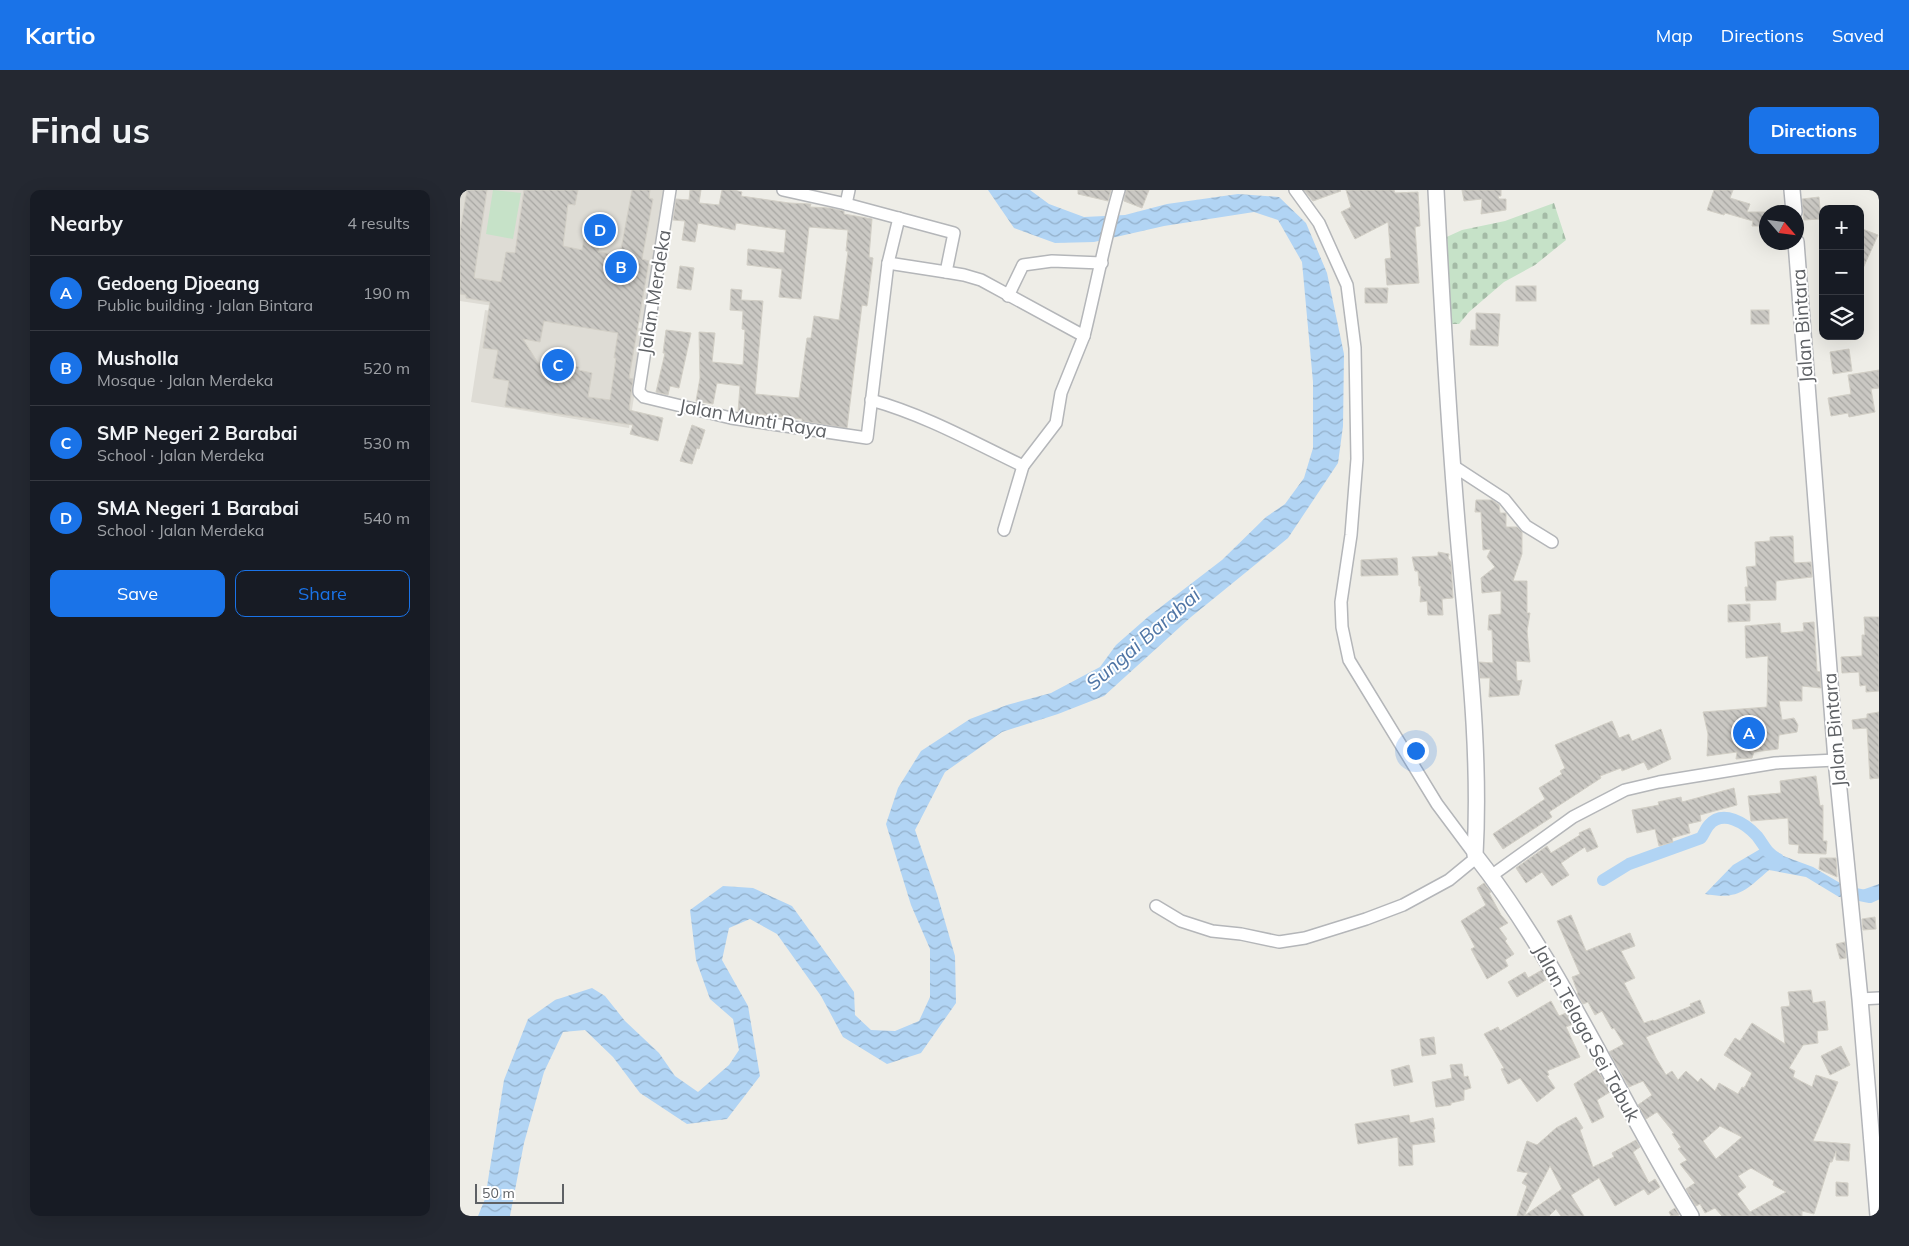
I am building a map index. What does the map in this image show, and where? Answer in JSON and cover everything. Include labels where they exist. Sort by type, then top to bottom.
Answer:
[{"type":"main road","points":[[1436,190],[1452,465],[1477,756],[1478,808],[1476,856]]},
{"type":"main road","points":[[1792,190],[1793,205]]},
{"type":"main road","name":"Jalan Bintara","points":[[1797,250],[1836,760],[1860,999],[1878,1216]]},
{"type":"main road","name":"Jalan Telaga Sei Tabuk","points":[[1476,856],[1515,907],[1586,1026],[1662,1169],[1691,1216]]},
{"type":"street","name":"Jalan Merdeka","points":[[641,394],[639,389],[670,190]]},
{"type":"street","points":[[783,190],[846,204],[954,233],[946,272]]},
{"type":"street","points":[[846,204],[849,190]]},
{"type":"street","points":[[1004,530],[1023,466],[1056,423],[1061,392],[1084,336],[1102,263],[1105,237],[1119,190]]},
{"type":"street","points":[[1156,906],[1181,921],[1212,931],[1241,934],[1279,942],[1305,938],[1366,919],[1402,905],[1448,880],[1476,856],[1437,804],[1349,660],[1342,627],[1341,602],[1351,535],[1357,459],[1353,330],[1347,285],[1319,223],[1295,190]]},
{"type":"street","points":[[896,217],[888,263],[872,400],[902,409],[941,425],[1023,466]]},
{"type":"street","points":[[1008,296],[1023,266],[1052,261],[1102,263]]},
{"type":"street","points":[[888,263],[964,275],[980,280],[1084,336]]},
{"type":"street","name":"Jalan Munti Raya","points":[[641,394],[731,418],[867,438],[872,400]]},
{"type":"street","points":[[1452,465],[1504,499],[1526,526],[1552,542]]},
{"type":"street","points":[[1491,876],[1573,817],[1625,790],[1659,782],[1775,763],[1836,760]]},
{"type":"street","points":[[1860,999],[1879,998]]},
{"type":"shaded area","points":[[460,190],[547,190],[520,310],[460,301]]},
{"type":"shaded area","points":[[548,190],[665,190],[644,323],[617,319],[534,270]]},
{"type":"shaded area","points":[[485,310],[521,316],[615,323],[645,329],[629,428],[471,402]]},
{"type":"green space","points":[[493,190],[521,193],[513,239],[486,234]]},
{"type":"green space","points":[[1554,203],[1566,240],[1535,265],[1504,282],[1469,312],[1459,324],[1446,324],[1440,240],[1462,230],[1505,221]]},
{"type":"water","name":"Sungai Barabai","points":[[988,190],[1030,190],[1049,204],[1084,217],[1125,215],[1167,204],[1238,194],[1279,197],[1306,223],[1327,273],[1344,354],[1343,426],[1338,463],[1288,538],[1191,617],[1104,696],[1058,714],[1002,732],[945,772],[915,830],[937,894],[955,956],[956,1003],[921,1053],[887,1064],[843,1037],[821,996],[777,934],[750,919],[729,928],[722,960],[748,1006],[760,1076],[727,1119],[687,1124],[640,1093],[613,1057],[585,1030],[563,1032],[544,1072],[524,1143],[510,1216],[478,1216],[485,1199],[504,1080],[528,1019],[555,1000],[592,988],[605,996],[625,1021],[659,1053],[675,1076],[698,1092],[729,1065],[739,1050],[733,1019],[710,999],[696,960],[690,910],[723,886],[753,888],[792,906],[854,992],[855,1015],[871,1030],[895,1031],[919,1021],[930,997],[930,949],[911,905],[886,824],[898,788],[921,751],[970,719],[1007,705],[1051,693],[1100,667],[1116,645],[1149,616],[1222,560],[1266,517],[1285,504],[1304,478],[1313,448],[1313,382],[1302,262],[1278,220],[1254,212],[1164,226],[1094,242],[1055,243],[1014,228]]},
{"type":"water","points":[[1762,848],[1813,867],[1840,883],[1862,890],[1879,884],[1879,893],[1870,897],[1839,897],[1806,877],[1769,870],[1747,888],[1733,895],[1716,896],[1705,894],[1733,865]]},
{"type":"building","points":[[467,190],[487,190],[474,278],[501,282],[506,252],[515,253],[524,190],[578,190],[575,205],[568,204],[563,246],[582,250],[584,238],[600,241],[598,252],[620,255],[632,190],[650,190],[649,198],[653,199],[642,259],[649,261],[629,378],[633,379],[629,410],[663,418],[658,441],[630,434],[633,425],[505,406],[509,381],[493,378],[498,350],[483,348],[490,302],[466,298],[466,295],[460,294],[460,232]],"holes":[[[544,321],[618,333],[610,400],[588,397],[592,373],[578,370],[579,367],[567,365],[567,368],[538,363],[523,339],[540,342]]]},
{"type":"building","points":[[690,190],[701,190],[699,203],[719,205],[722,190],[734,190],[742,192],[741,196],[789,203],[811,204],[810,207],[830,208],[844,211],[844,214],[872,219],[869,257],[873,258],[867,306],[862,305],[847,428],[802,421],[802,419],[738,412],[740,386],[717,383],[713,404],[696,401],[700,378],[699,332],[715,333],[712,362],[743,365],[745,330],[742,329],[743,311],[730,310],[731,289],[742,290],[741,300],[763,301],[755,394],[799,398],[807,338],[811,338],[814,316],[839,320],[848,251],[846,251],[848,230],[809,227],[801,299],[779,297],[782,269],[747,265],[748,249],[784,253],[786,230],[736,223],[735,230],[698,223],[695,242],[682,240],[685,221],[673,220],[676,199],[689,200]]},
{"type":"building","points":[[1078,190],[1111,190],[1108,201],[1078,194]]},
{"type":"building","points":[[1126,190],[1149,190],[1142,208],[1124,201]]},
{"type":"building","points":[[1304,190],[1340,190],[1341,191],[1313,201]]},
{"type":"building","points":[[1346,190],[1394,190],[1395,193],[1418,192],[1420,226],[1415,227],[1419,283],[1387,285],[1385,259],[1391,258],[1388,222],[1355,239],[1341,212],[1351,207]]},
{"type":"building","points":[[1462,190],[1501,190],[1501,196],[1498,196],[1499,199],[1506,199],[1506,210],[1481,214],[1482,199],[1464,201]]},
{"type":"building","points":[[1714,190],[1733,190],[1730,198],[1750,204],[1747,212],[1759,212],[1759,226],[1752,226],[1753,221],[1707,210]]},
{"type":"building","points":[[1819,197],[1819,219],[1804,220],[1802,199]]},
{"type":"building","points":[[1864,230],[1878,235],[1864,266]]},
{"type":"building","points":[[680,266],[694,268],[691,290],[677,288]]},
{"type":"building","points":[[1516,286],[1536,286],[1536,301],[1516,301]]},
{"type":"building","points":[[1365,288],[1388,288],[1387,303],[1365,303]]},
{"type":"building","points":[[1751,310],[1769,310],[1769,324],[1751,324]]},
{"type":"building","points":[[1476,313],[1500,314],[1498,346],[1470,345],[1471,330],[1476,330]]},
{"type":"building","points":[[666,330],[691,333],[679,388],[670,386],[668,395],[656,392],[665,353],[663,353]]},
{"type":"building","points":[[1849,349],[1852,371],[1833,374],[1830,352]]},
{"type":"building","points":[[1879,370],[1879,388],[1871,389],[1875,412],[1849,417],[1848,413],[1831,416],[1828,398],[1851,394],[1848,375]]},
{"type":"building","points":[[692,425],[705,430],[692,464],[680,461]]},
{"type":"building","points":[[1476,500],[1492,500],[1499,505],[1500,513],[1506,513],[1506,527],[1517,527],[1522,532],[1522,554],[1513,581],[1527,581],[1527,613],[1530,613],[1527,631],[1530,662],[1516,661],[1517,681],[1522,680],[1519,695],[1489,697],[1490,678],[1480,678],[1479,662],[1493,663],[1492,630],[1488,630],[1489,615],[1501,614],[1501,591],[1482,593],[1481,578],[1495,567],[1487,557],[1491,549],[1483,550],[1481,512],[1475,512]]},
{"type":"building","points":[[1793,536],[1794,563],[1811,562],[1812,577],[1776,581],[1776,600],[1746,601],[1745,587],[1748,587],[1746,567],[1756,566],[1755,542],[1770,541],[1770,537]]},
{"type":"building","points":[[1438,552],[1449,554],[1453,598],[1442,599],[1443,615],[1428,615],[1427,601],[1420,602],[1421,586],[1419,586],[1418,571],[1415,571],[1412,557],[1438,556]]},
{"type":"building","points":[[1397,558],[1398,575],[1361,576],[1361,560]]},
{"type":"building","points":[[1750,604],[1750,621],[1728,622],[1728,605]]},
{"type":"building","points":[[1864,617],[1879,617],[1879,691],[1866,692],[1866,685],[1860,686],[1859,672],[1842,673],[1841,657],[1862,656],[1862,635],[1865,635]]},
{"type":"building","points":[[1814,622],[1817,671],[1820,672],[1821,688],[1802,686],[1802,701],[1779,701],[1782,720],[1794,718],[1798,725],[1797,732],[1779,735],[1778,749],[1754,752],[1752,758],[1736,759],[1737,752],[1707,756],[1708,734],[1703,712],[1767,707],[1768,656],[1746,658],[1745,626],[1780,623],[1781,633],[1804,631],[1803,623]]},
{"type":"building","points":[[1879,712],[1879,778],[1870,779],[1867,728],[1853,729],[1852,720],[1867,718],[1867,714]]},
{"type":"building","points":[[1612,721],[1619,738],[1629,734],[1632,741],[1661,729],[1671,759],[1648,770],[1644,762],[1622,771],[1621,768],[1600,776],[1601,778],[1549,812],[1552,817],[1503,849],[1493,834],[1545,799],[1539,788],[1562,774],[1560,771],[1565,768],[1555,745]]},
{"type":"building","points":[[1816,776],[1820,806],[1823,805],[1823,841],[1827,841],[1826,854],[1798,853],[1799,845],[1789,844],[1788,818],[1751,821],[1748,796],[1781,793],[1780,781]]},
{"type":"building","points":[[1734,788],[1737,805],[1700,815],[1701,821],[1688,824],[1690,833],[1672,838],[1673,842],[1659,846],[1655,829],[1637,833],[1632,810],[1659,805],[1658,802],[1681,797],[1682,802]]},
{"type":"building","points":[[1590,828],[1598,847],[1587,852],[1585,847],[1561,863],[1569,875],[1552,886],[1542,872],[1526,883],[1516,868],[1547,846],[1551,853],[1580,835],[1579,833]]},
{"type":"building","points":[[1820,858],[1836,858],[1837,877],[1819,869]]},
{"type":"building","points":[[1484,883],[1491,892],[1489,893],[1501,915],[1508,923],[1499,928],[1514,954],[1505,960],[1508,966],[1487,979],[1471,949],[1475,947],[1461,921],[1486,905],[1477,888]]},
{"type":"building","points":[[1571,915],[1586,951],[1630,933],[1635,946],[1621,951],[1635,978],[1624,983],[1644,1023],[1654,1021],[1691,1006],[1690,1004],[1700,1000],[1705,1013],[1646,1037],[1666,1075],[1672,1071],[1678,1080],[1686,1071],[1698,1082],[1701,1078],[1715,1091],[1719,1083],[1738,1094],[1742,1087],[1744,1088],[1752,1073],[1724,1055],[1735,1038],[1740,1041],[1752,1023],[1785,1044],[1781,1007],[1790,1006],[1788,992],[1811,990],[1813,1003],[1825,1001],[1828,1030],[1817,1031],[1818,1043],[1803,1045],[1789,1068],[1795,1071],[1793,1077],[1812,1087],[1816,1075],[1838,1082],[1813,1141],[1850,1144],[1849,1161],[1836,1160],[1836,1151],[1832,1162],[1830,1162],[1814,1214],[1802,1211],[1802,1216],[1722,1216],[1715,1208],[1705,1213],[1700,1204],[1696,1206],[1686,1189],[1695,1183],[1680,1164],[1687,1160],[1678,1149],[1681,1147],[1672,1134],[1674,1133],[1657,1112],[1646,1119],[1638,1105],[1652,1095],[1643,1081],[1629,1087],[1609,1052],[1624,1044],[1614,1028],[1612,1029],[1602,1011],[1595,1015],[1588,1002],[1583,1004],[1577,994],[1572,977],[1580,974],[1557,921]],"holes":[[[1720,1126],[1742,1137],[1716,1159],[1703,1141]],[[1751,1168],[1774,1181],[1773,1185],[1786,1192],[1750,1212],[1737,1194],[1746,1187],[1738,1176]]]},
{"type":"building","points":[[1875,917],[1876,929],[1863,930],[1862,919]]},
{"type":"building","points":[[1845,942],[1846,958],[1840,959],[1836,944]]},
{"type":"building","points":[[1542,970],[1546,980],[1517,997],[1508,982],[1525,972],[1528,978]]},
{"type":"building","points":[[1551,1001],[1559,1016],[1566,1013],[1573,1024],[1566,1027],[1580,1057],[1547,1071],[1549,1075],[1547,1076],[1555,1088],[1537,1102],[1520,1078],[1508,1084],[1501,1069],[1504,1068],[1484,1034],[1498,1027],[1500,1031]]},
{"type":"building","points":[[1434,1037],[1436,1054],[1422,1056],[1420,1039]]},
{"type":"building","points":[[1841,1046],[1850,1065],[1830,1075],[1821,1056]]},
{"type":"building","points":[[1462,1064],[1464,1077],[1468,1076],[1471,1088],[1464,1090],[1464,1100],[1451,1103],[1451,1105],[1436,1107],[1432,1082],[1452,1078],[1450,1065]]},
{"type":"building","points":[[1409,1065],[1413,1082],[1394,1086],[1391,1070]]},
{"type":"building","points":[[1597,1069],[1610,1092],[1597,1100],[1604,1117],[1592,1123],[1574,1084]]},
{"type":"building","points":[[1409,1115],[1410,1123],[1433,1118],[1435,1129],[1433,1129],[1435,1142],[1412,1145],[1413,1165],[1399,1166],[1398,1137],[1358,1144],[1355,1124]]},
{"type":"building","points":[[1576,1117],[1583,1128],[1580,1130],[1593,1167],[1614,1157],[1612,1153],[1636,1140],[1640,1147],[1633,1152],[1649,1183],[1655,1179],[1660,1187],[1648,1195],[1644,1189],[1615,1206],[1599,1178],[1571,1195],[1584,1216],[1561,1216],[1556,1209],[1549,1216],[1524,1216],[1517,1216],[1527,1186],[1522,1183],[1528,1173],[1517,1171],[1527,1141],[1537,1145],[1556,1128]],"holes":[[[1550,1166],[1562,1189],[1524,1216]]]},
{"type":"building","points":[[1836,1182],[1848,1183],[1848,1196],[1836,1196]]},
{"type":"building","points":[[1675,1208],[1679,1215],[1671,1216],[1669,1212]]},
{"type":"waterway","points":[[1603,880],[1629,864],[1701,838],[1709,825],[1721,818],[1734,820],[1746,827],[1757,836],[1768,852],[1778,859]]},
{"type":"waterway","points":[[1855,894],[1870,897],[1879,893]]},
{"type":"place","name":"SMA Negeri 1 Barabai","points":[[600,230]]},
{"type":"place","name":"Musholla","points":[[621,267]]},
{"type":"place","name":"SMP Negeri 2 Barabai","points":[[558,365]]},
{"type":"place","name":"Gedoeng Djoeang","points":[[1749,733]]}]
